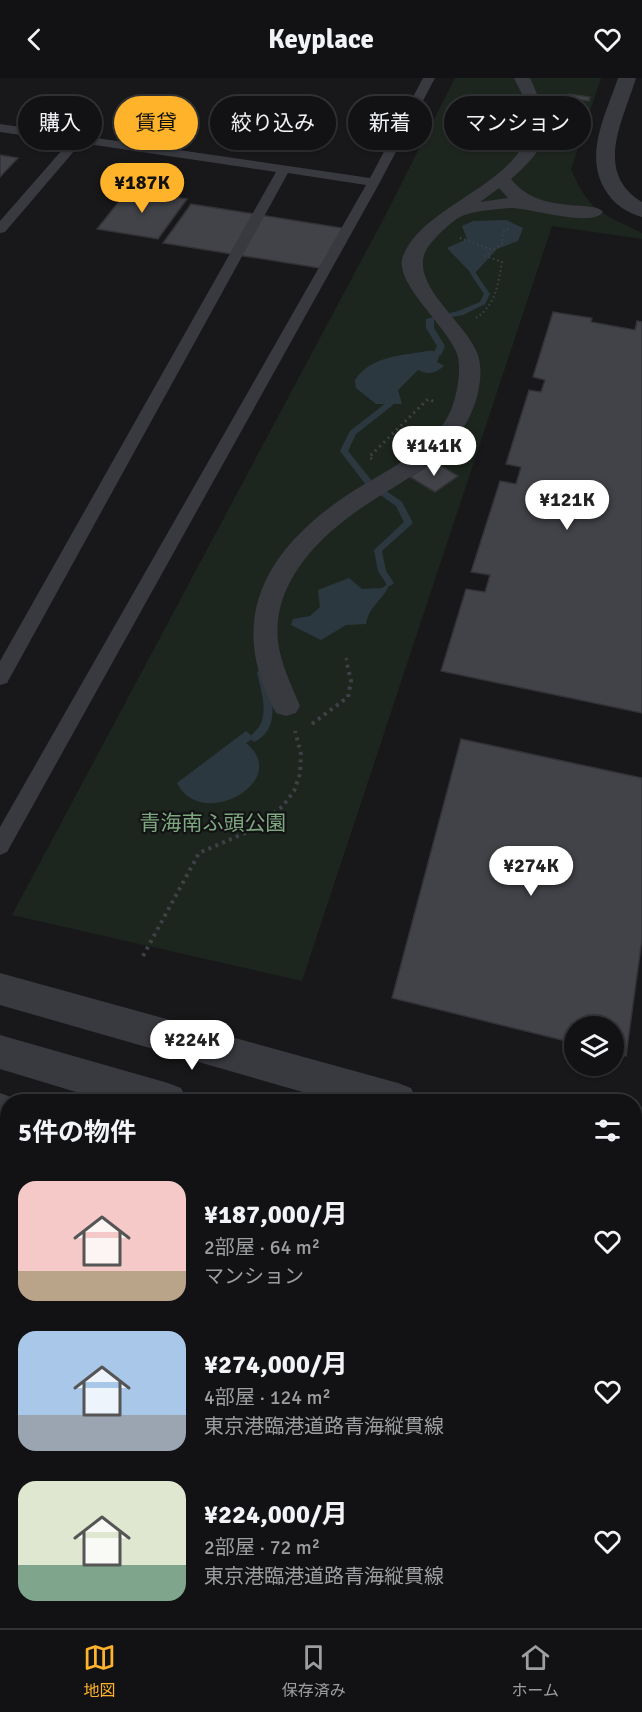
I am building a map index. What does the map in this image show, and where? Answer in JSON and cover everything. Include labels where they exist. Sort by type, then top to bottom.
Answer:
[{"type":"street","points":[[286,706],[270,665],[265,640],[277,577],[300,546],[362,496],[428,454],[461,414],[467,386],[468,356],[447,320],[420,287],[411,269],[411,257],[424,240],[452,214],[501,179],[531,150],[537,134],[539,119],[522,78]]},
{"type":"street","points":[[627,78],[604,152],[603,169],[608,184],[620,198],[642,211]]},
{"type":"street","points":[[501,179],[512,192],[532,205]]},
{"type":"street","points":[[452,214],[511,203],[557,211],[594,212]]},
{"type":"street","points":[[0,989],[373,1094]]},
{"type":"street","points":[[0,1052],[144,1094]]},
{"type":"lane","points":[[0,846],[374,182],[429,78]]},
{"type":"lane","points":[[0,128],[18,131]]},
{"type":"lane","points":[[102,142],[374,182]]},
{"type":"lane","points":[[1,226],[68,150]]},
{"type":"lane","points":[[0,678],[284,169]]},
{"type":"path","points":[[447,320],[484,314],[495,299],[502,262],[485,256],[502,244],[503,232],[518,222]]},
{"type":"path","points":[[463,238],[493,250]]},
{"type":"path","points":[[395,476],[369,457],[428,399],[461,414]]},
{"type":"path","points":[[308,726],[348,698],[351,681],[346,658]]},
{"type":"path","points":[[143,956],[199,853],[232,842],[271,820],[297,789],[302,755],[286,706]]},
{"type":"path","points":[[294,730],[301,728]]},
{"type":"green space","name":"青海南ふ頭公園","points":[[455,78],[601,78],[591,108],[591,96],[446,96]]},
{"type":"green space","name":"青海南ふ頭公園","points":[[444,100],[444,150],[577,150],[571,169],[584,195],[598,210],[642,233],[642,239],[552,226],[302,981],[12,915],[418,150],[432,150],[432,123]]},
{"type":"shaded area","points":[[506,220],[523,228],[518,241],[497,249],[475,273],[471,273],[447,248],[467,239],[462,226],[473,221]]},
{"type":"shaded area","points":[[436,351],[440,354],[437,362],[444,366],[431,373],[418,370],[398,390],[402,404],[376,404],[356,388],[355,380],[369,366],[387,358]]},
{"type":"shaded area","points":[[349,578],[362,589],[382,588],[390,583],[370,612],[366,624],[346,625],[321,640],[291,625],[293,619],[310,616],[320,607],[318,590]]},
{"type":"shaded area","points":[[246,731],[254,738],[246,743],[258,758],[258,772],[251,785],[238,796],[222,802],[205,803],[189,797],[177,783]]},
{"type":"building","points":[[0,155],[18,158],[0,177]]},
{"type":"building","points":[[128,190],[187,199],[158,239],[97,229]]},
{"type":"building","points":[[191,204],[348,229],[325,269],[163,243]]},
{"type":"building","points":[[553,312],[592,318],[591,322],[635,330],[637,321],[642,322],[642,713],[441,671],[466,589],[485,592],[490,575],[471,572],[500,481],[516,484],[521,467],[506,464],[529,390],[541,392],[545,380],[533,377]]},
{"type":"building","points":[[434,461],[458,476],[435,492],[410,477]]},
{"type":"building","points":[[461,739],[642,778],[642,939],[626,1056],[624,1056],[624,1016],[564,1016],[564,1041],[392,998]]},
{"type":"waterway","points":[[438,353],[441,346],[430,328],[430,319],[460,313],[483,303],[487,294],[473,273]]},
{"type":"waterway","points":[[389,405],[353,433],[344,451],[369,483],[399,504],[409,523],[378,550],[382,571],[390,583]]},
{"type":"waterway","points":[[254,738],[266,724],[268,716],[262,672]]}]
